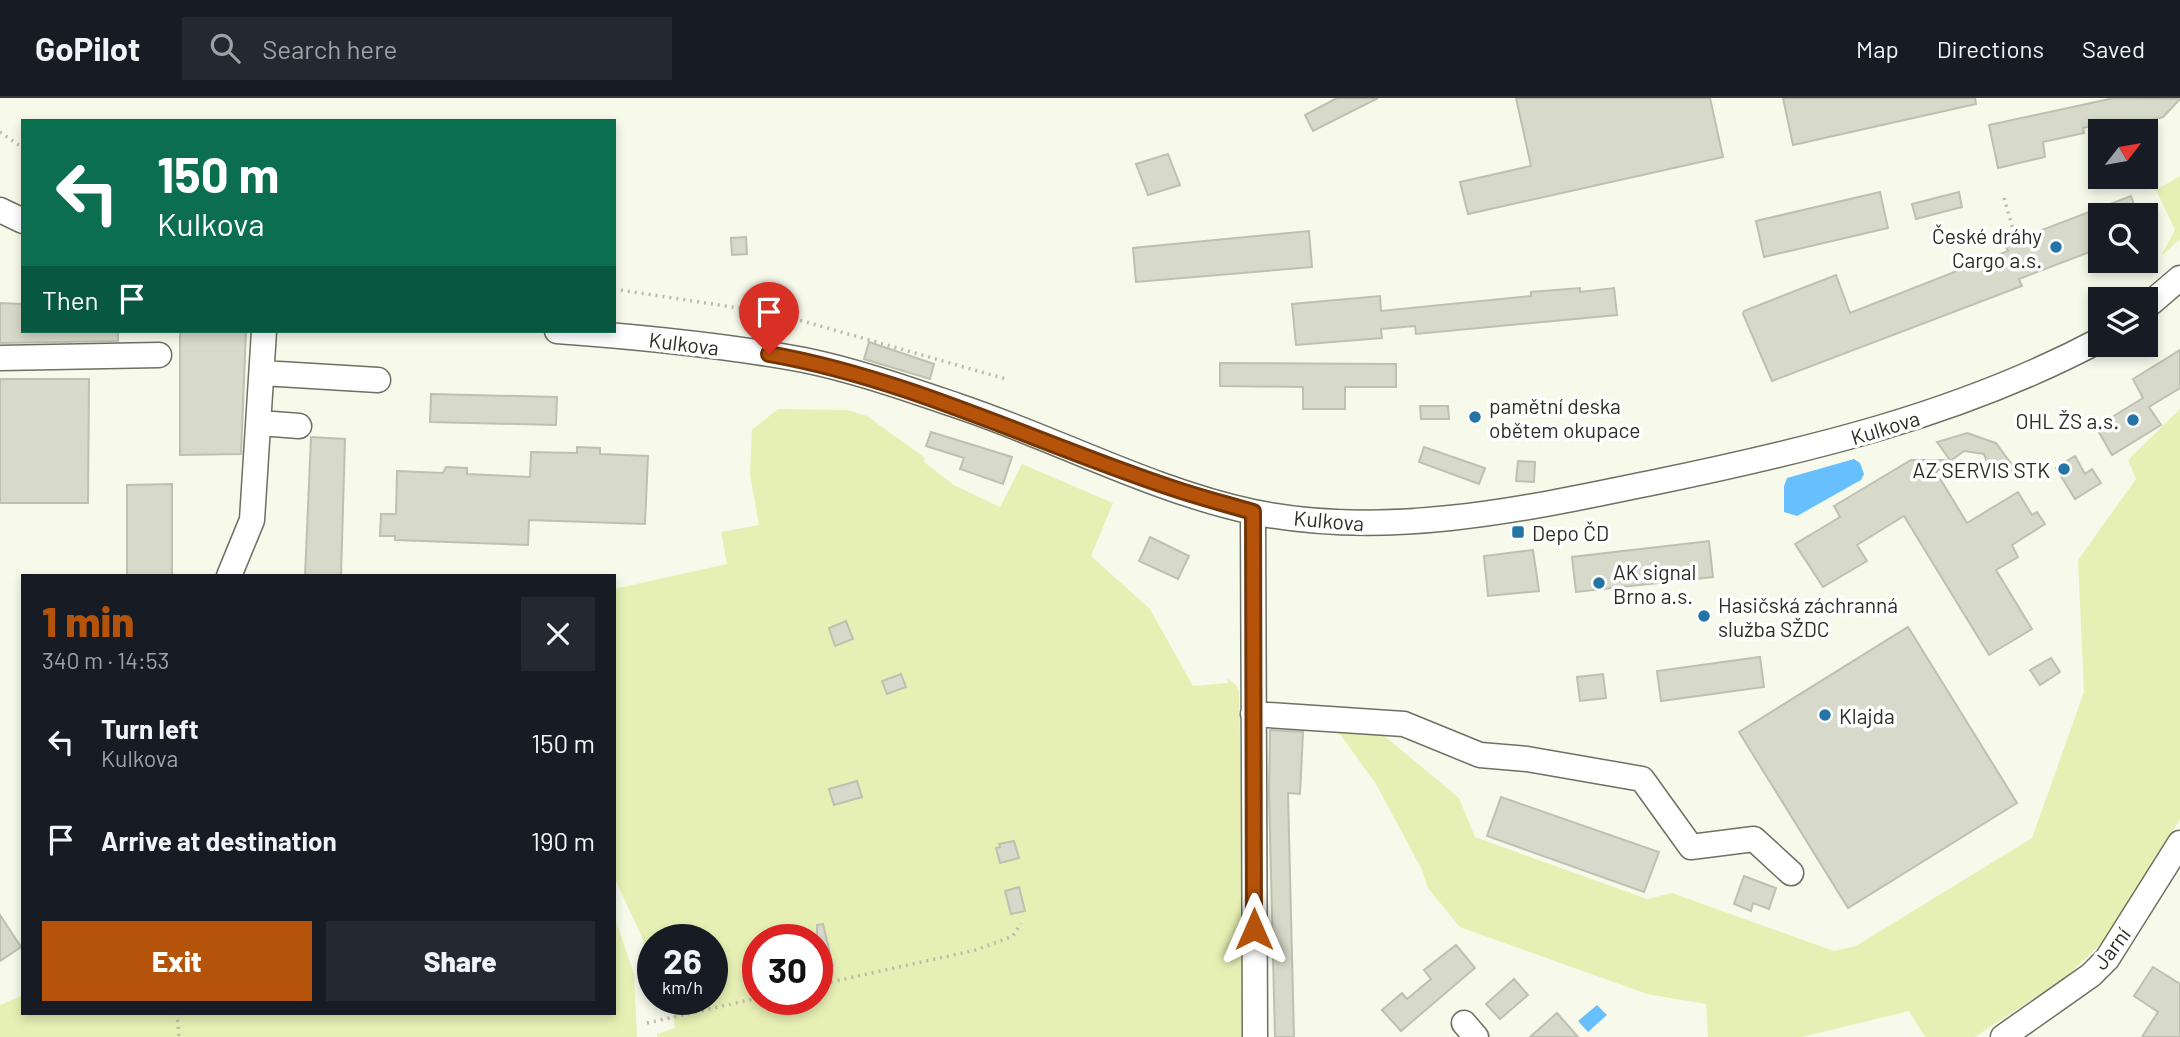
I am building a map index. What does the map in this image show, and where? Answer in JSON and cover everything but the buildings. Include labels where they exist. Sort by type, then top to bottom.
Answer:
[{"type":"street","points":[[0,210],[21,220]]},
{"type":"street","points":[[2158,297],[2180,278]]},
{"type":"street","points":[[230,574],[252,520],[264,333]]},
{"type":"street","name":"Kulkova","points":[[582,333],[684,341],[808,361],[962,407],[1171,488],[1253,512],[1367,525],[1549,504],[1810,449],[1898,425],[2033,374],[2088,346]]},
{"type":"street","points":[[0,358],[159,355]]},
{"type":"street","points":[[261,373],[378,380]]},
{"type":"street","points":[[260,424],[299,426]]},
{"type":"street","points":[[1253,512],[1255,1037]]},
{"type":"street","points":[[1253,714],[1405,724],[1480,755],[1527,759],[1642,779],[1691,846],[1754,839],[1791,873]]},
{"type":"street","name":"Jarní","points":[[2013,1034],[2091,975],[2107,959],[2180,843]]},
{"type":"path","points":[[0,132],[21,147]]},
{"type":"path","points":[[2004,198],[2016,240]]},
{"type":"path","points":[[616,289],[778,314],[1006,379]]},
{"type":"path","points":[[833,981],[975,950],[1013,936],[1021,923]]},
{"type":"path","points":[[647,1023],[742,1002]]},
{"type":"path","points":[[177,1015],[178,1037]]},
{"type":"green space","points":[[2180,176],[2180,239],[2161,256],[2175,230],[2156,190]]},
{"type":"green space","points":[[778,409],[847,410],[867,416],[925,458],[924,462],[954,485],[1000,507],[1022,464],[1113,503],[1091,556],[1150,609],[1193,686],[1228,683],[1227,678],[1236,685],[1239,692],[1247,1037],[657,1037],[657,1034],[675,1028],[673,1015],[728,1015],[728,924],[637,924],[637,926],[616,881],[616,589],[727,564],[721,532],[759,525],[750,474],[752,430]]},
{"type":"green space","points":[[2180,409],[2180,819],[2105,940],[2067,976],[1975,1037],[1925,1037],[1909,1011],[1802,1037],[1708,1037],[1706,1004],[1647,994],[1460,927],[1428,888],[1421,868],[1376,784],[1334,726],[1376,729],[1459,798],[1475,837],[1647,899],[1672,893],[1834,951],[1856,946],[2032,838],[2084,692],[2078,560],[2136,479],[2128,460]]},
{"type":"green space","points":[[616,921],[634,974],[637,1037],[0,1037],[0,1005],[21,996],[21,1015],[616,1015]]},
{"type":"water","points":[[1854,459],[1860,463],[1864,474],[1861,480],[1797,516],[1784,512],[1784,486],[1787,478]]},
{"type":"water","points":[[1597,1005],[1607,1015],[1588,1032],[1578,1021]]},
{"type":"place","name":"České dráhy Cargo a.s.","points":[[2056,247]]},
{"type":"place","name":"pamětní deska obětem okupace","points":[[1475,417]]},
{"type":"place","name":"OHL ŽS a.s.","points":[[2133,420]]},
{"type":"place","name":"AZ SERVIS STK","points":[[2064,469]]},
{"type":"place","name":"Depo ČD","points":[[1518,532]]},
{"type":"place","name":"AK signal Brno a.s.","points":[[1599,583]]},
{"type":"place","name":"Hasičská záchranná služba SŽDC","points":[[1704,616]]},
{"type":"place","name":"Klajda","points":[[1825,715]]},
{"type":"route","points":[[769,354],[861,375],[962,407],[1171,488],[1253,512],[1254,929]]}]
